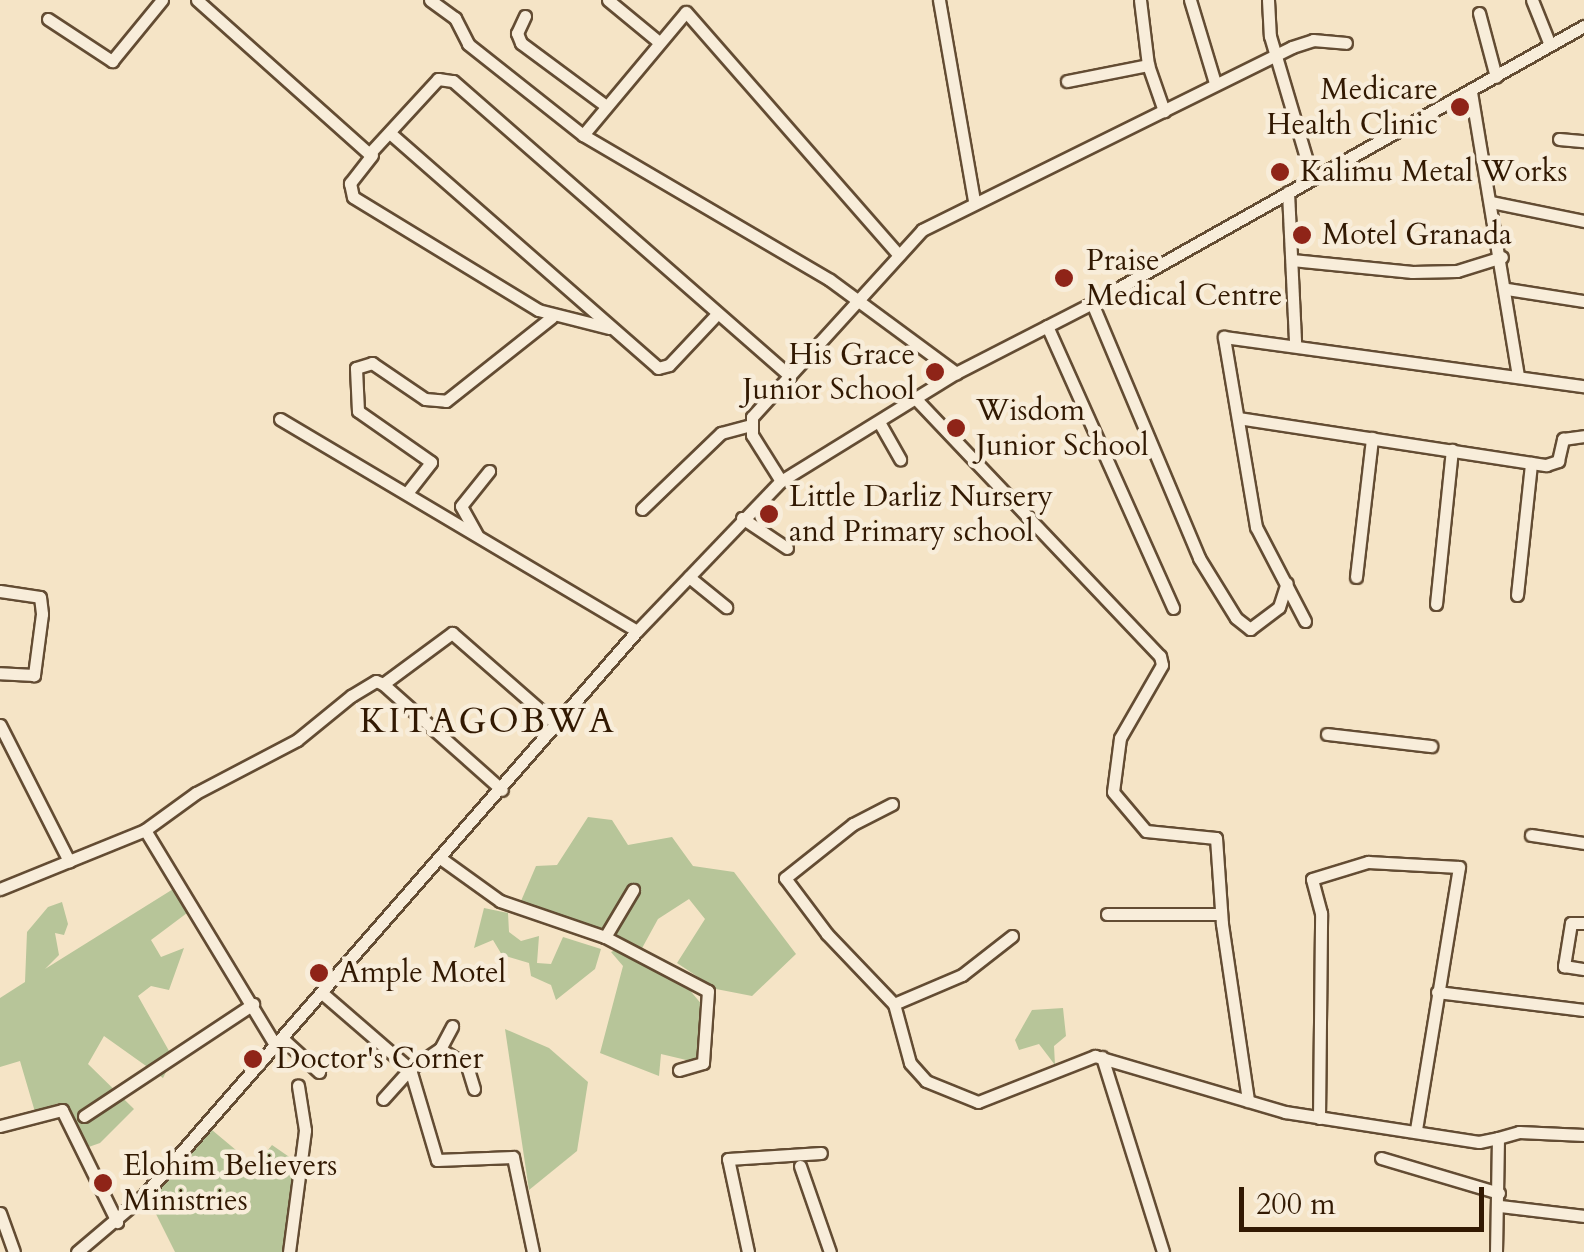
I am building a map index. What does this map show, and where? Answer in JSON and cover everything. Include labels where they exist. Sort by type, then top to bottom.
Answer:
[{"type":"street","points":[[48,19],[112,61],[162,0]]},
{"type":"street","points":[[197,0],[331,126],[372,155]]},
{"type":"street","points":[[430,0],[454,18],[468,44],[583,136],[830,280],[956,373]]},
{"type":"street","points":[[608,0],[658,42]]},
{"type":"street","points":[[938,0],[975,178],[974,200]]},
{"type":"street","points":[[1140,0],[1148,65],[1164,111]]},
{"type":"street","points":[[1190,0],[1215,83]]},
{"type":"street","points":[[1268,0],[1276,58],[1312,178]]},
{"type":"street","points":[[1532,0],[1550,45]]},
{"type":"street","points":[[1480,13],[1496,77]]},
{"type":"street","points":[[583,136],[680,16],[690,14],[899,255]]},
{"type":"street","points":[[525,16],[517,34],[521,43],[606,106]]},
{"type":"street","points":[[77,1252],[117,1222],[443,860],[638,631],[781,481],[956,373],[1092,303],[1584,26]]},
{"type":"street","points":[[642,509],[721,433],[750,425],[922,230],[974,200],[1215,83],[1313,40],[1346,43]]},
{"type":"street","points":[[1067,81],[1148,65]]},
{"type":"street","points":[[614,329],[552,317],[353,197],[350,183],[438,79],[453,81],[790,376]]},
{"type":"street","points":[[1471,92],[1502,257],[1518,376]]},
{"type":"street","points":[[391,134],[662,369],[717,314]]},
{"type":"street","points":[[1559,139],[1584,140]]},
{"type":"street","points":[[975,178],[1000,190]]},
{"type":"street","points":[[1288,192],[1295,342]]},
{"type":"street","points":[[1491,202],[1584,219]]},
{"type":"street","points":[[1292,260],[1412,272],[1457,271],[1502,257]]},
{"type":"street","points":[[1506,289],[1584,301]]},
{"type":"street","points":[[1092,303],[1199,558],[1236,618],[1250,629],[1279,607],[1287,582]]},
{"type":"street","points":[[407,492],[431,462],[358,410],[356,368],[372,363],[425,399],[446,402],[552,317]]},
{"type":"street","points":[[1047,326],[1173,608]]},
{"type":"street","points":[[1305,621],[1256,527],[1224,337],[1295,342],[1584,386]]},
{"type":"street","points":[[914,398],[1160,656],[1162,665],[1120,738],[1113,792],[1146,831],[1216,838],[1222,914],[1248,1101]]},
{"type":"street","points":[[280,418],[638,631]]},
{"type":"street","points":[[1238,418],[1531,463],[1553,464],[1563,439],[1584,436]]},
{"type":"street","points":[[880,422],[900,460]]},
{"type":"street","points":[[750,425],[781,481]]},
{"type":"street","points":[[1356,577],[1372,438]]},
{"type":"street","points":[[1436,604],[1452,450]]},
{"type":"street","points":[[1518,595],[1531,463]]},
{"type":"street","points":[[477,535],[462,506],[489,472]]},
{"type":"street","points":[[742,518],[786,548]]},
{"type":"street","points":[[688,577],[726,607]]},
{"type":"street","points":[[0,591],[40,598],[42,614],[34,675],[0,673]]},
{"type":"street","points":[[0,889],[146,830],[196,793],[298,740],[364,688],[383,684],[442,636],[456,633],[557,724]]},
{"type":"street","points":[[383,684],[502,790]]},
{"type":"street","points":[[0,725],[69,861]]},
{"type":"street","points":[[1327,734],[1432,746]]},
{"type":"street","points":[[892,804],[853,824],[785,878],[827,934],[894,1004],[912,1067],[965,1102],[993,1098],[1102,1057],[1319,1118],[1479,1142],[1519,1132],[1584,1134]]},
{"type":"street","points":[[146,830],[252,1004],[280,1043],[319,1072]]},
{"type":"street","points":[[1530,835],[1584,843]]},
{"type":"street","points":[[443,860],[500,902],[605,936],[708,990],[703,1062],[679,1070]]},
{"type":"street","points":[[1319,1118],[1322,974],[1315,876],[1368,862],[1458,867],[1416,1130]]},
{"type":"street","points":[[605,936],[633,890]]},
{"type":"street","points":[[1107,914],[1222,914]]},
{"type":"street","points":[[1584,923],[1571,923],[1564,966],[1584,969]]},
{"type":"street","points":[[894,1004],[962,975],[1012,936]]},
{"type":"street","points":[[1437,992],[1584,1010]]},
{"type":"street","points":[[322,993],[410,1069],[437,1160],[508,1156],[518,1164],[533,1252]]},
{"type":"street","points":[[84,1116],[252,1004]]},
{"type":"street","points":[[384,1099],[410,1069],[440,1048],[452,1026]]},
{"type":"street","points":[[440,1048],[466,1066],[474,1088]]},
{"type":"street","points":[[1102,1057],[1163,1252]]},
{"type":"street","points":[[290,1252],[305,1130],[298,1086]]},
{"type":"street","points":[[0,1126],[62,1110],[117,1222]]},
{"type":"street","points":[[1496,1252],[1500,1199],[1498,1138]]},
{"type":"street","points":[[748,1252],[728,1159],[821,1153]]},
{"type":"street","points":[[1380,1158],[1500,1199],[1584,1216]]},
{"type":"street","points":[[800,1166],[830,1252]]},
{"type":"street","points":[[0,1213],[9,1249]]},
{"type":"green space","points":[[588,817],[612,820],[628,845],[672,837],[693,866],[734,872],[796,954],[752,996],[716,989],[677,963],[705,919],[689,899],[658,919],[641,950],[527,909],[521,901],[536,866],[557,865]]},
{"type":"green space","points":[[178,886],[191,910],[151,940],[161,957],[184,948],[169,990],[151,986],[138,996],[173,1058],[163,1078],[104,1036],[88,1064],[134,1109],[100,1143],[83,1149],[59,1103],[35,1112],[20,1061],[0,1067],[0,998],[25,982],[27,932],[48,907],[62,902],[68,924],[64,935],[55,933],[59,955],[45,969]]},
{"type":"green space","points":[[484,908],[508,913],[509,932],[521,941],[539,936],[537,963],[551,964],[563,937],[601,949],[595,969],[556,1000],[551,985],[531,976],[529,963],[502,955],[493,940],[474,948]]},
{"type":"green space","points":[[622,947],[678,976],[708,1012],[699,1063],[661,1054],[659,1076],[600,1053],[623,966],[611,952]]},
{"type":"green space","points":[[1063,1008],[1066,1036],[1054,1046],[1055,1065],[1039,1044],[1019,1050],[1015,1040],[1032,1010]]},
{"type":"green space","points":[[505,1029],[549,1048],[588,1082],[577,1151],[529,1190]]},
{"type":"green space","points":[[212,1130],[255,1166],[272,1145],[298,1163],[288,1252],[175,1252],[149,1200]]},
{"type":"place","name":"Medicare Health Clinic","points":[[1460,107]]},
{"type":"place","name":"Kalimu Metal Works","points":[[1280,172]]},
{"type":"place","name":"Motel Granada","points":[[1302,235]]},
{"type":"place","name":"Praise Medical Centre","points":[[1064,278]]},
{"type":"place","name":"His Grace Junior School","points":[[935,372]]},
{"type":"place","name":"Wisdom Junior School","points":[[956,428]]},
{"type":"place","name":"Little Darliz Nursery and Primary school","points":[[769,514]]},
{"type":"place","name":"Ample Motel","points":[[319,973]]},
{"type":"place","name":"Doctor's Corner","points":[[253,1059]]},
{"type":"place","name":"Elohim Believers Ministries","points":[[103,1183]]},
{"type":"district","name":"KITAGOBWA","points":[[488,721]]}]
